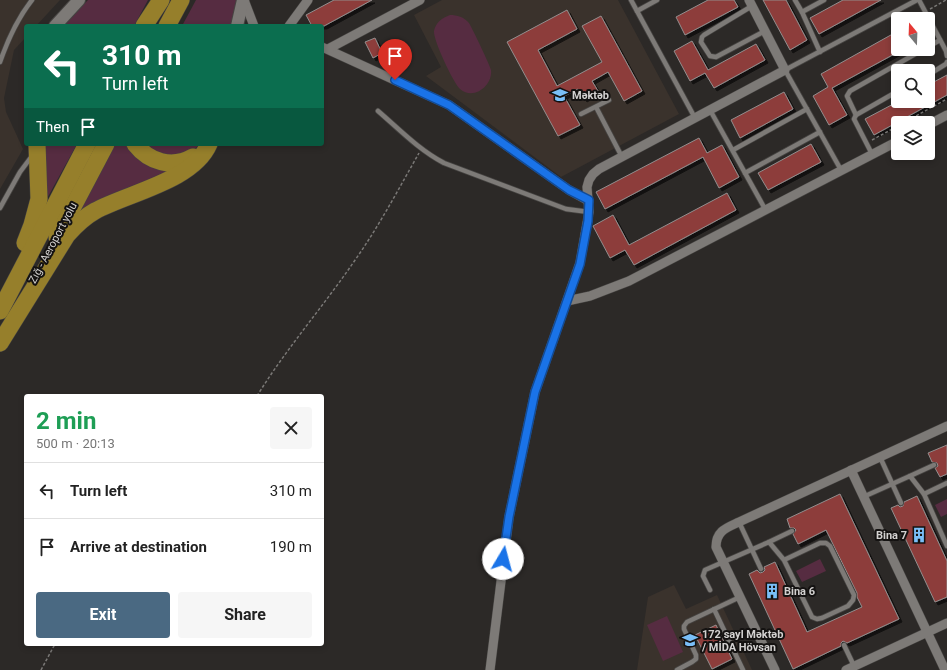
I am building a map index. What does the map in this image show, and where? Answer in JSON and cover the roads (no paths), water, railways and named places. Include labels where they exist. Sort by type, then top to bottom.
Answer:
[{"type":"highway","points":[[145,24],[161,0]]},
{"type":"highway","points":[[151,24],[164,0]]},
{"type":"highway","points":[[168,24],[182,0]]},
{"type":"highway","points":[[172,24],[182,0]]},
{"type":"highway","name":"Zığ - Aeroport yolu","points":[[0,310],[86,146]]},
{"type":"highway","name":"Zığ - Aeroport yolu","points":[[0,343],[105,146]]},
{"type":"highway","points":[[137,146],[140,150],[156,160],[174,164],[193,158],[203,146]]},
{"type":"highway","points":[[0,343],[67,235],[77,223],[96,210],[158,184],[185,170],[201,157],[208,146]]},
{"type":"highway","points":[[0,304],[32,225],[36,211],[39,190],[37,147]]},
{"type":"street","points":[[57,24],[79,0]]},
{"type":"street","points":[[238,24],[244,0]]},
{"type":"street","points":[[244,0],[253,24]]},
{"type":"street","points":[[291,24],[308,0]]},
{"type":"street","points":[[325,48],[420,0]]},
{"type":"street","points":[[490,670],[509,517],[535,392],[580,264],[589,212],[587,187],[589,180],[599,169],[785,70],[750,3]]},
{"type":"street","points":[[325,48],[449,105],[569,190],[589,200]]},
{"type":"street","points":[[935,121],[947,115]]},
{"type":"street","points":[[567,301],[590,296],[629,281],[891,144]]},
{"type":"street","points":[[775,670],[716,547],[716,540],[719,534],[739,522],[947,426]]},
{"type":"street","points":[[851,470],[945,670]]},
{"type":"street","points":[[850,668],[947,623]]},
{"type":"lane","points":[[0,62],[6,44],[20,15],[32,0]]},
{"type":"lane","points":[[631,0],[695,118]]},
{"type":"lane","points":[[637,11],[657,0]]},
{"type":"lane","points":[[795,0],[820,52]]},
{"type":"lane","points":[[802,12],[824,0]]},
{"type":"lane","points":[[841,170],[785,70],[918,0],[946,51],[947,56]]},
{"type":"lane","points":[[750,3],[704,34],[702,37],[702,42],[710,56],[716,57],[765,31]]},
{"type":"lane","points":[[935,43],[940,40]]},
{"type":"lane","points":[[872,154],[854,119],[856,115],[847,96],[850,90],[911,56]]},
{"type":"lane","points":[[935,70],[947,62]]},
{"type":"lane","points":[[856,115],[891,95]]},
{"type":"lane","points":[[581,114],[610,100]]},
{"type":"lane","points":[[596,107],[622,157]]},
{"type":"lane","points":[[733,150],[807,109]]},
{"type":"lane","points":[[710,110],[765,210]]},
{"type":"lane","points":[[378,111],[422,149],[444,163],[566,209],[589,212]]},
{"type":"lane","points":[[745,173],[820,132]]},
{"type":"lane","points":[[0,208],[20,172],[37,147]]},
{"type":"lane","points":[[880,457],[902,503]]},
{"type":"lane","points":[[863,497],[934,465]]},
{"type":"lane","points":[[910,476],[924,494],[947,546]]},
{"type":"lane","points":[[924,494],[947,483]]},
{"type":"lane","points":[[739,522],[761,569]]},
{"type":"lane","points":[[710,590],[703,576],[705,570],[792,531]]},
{"type":"lane","points":[[769,542],[784,560],[812,617],[817,619],[829,615],[848,606],[854,600],[854,595],[830,546],[826,543],[820,543],[784,560]]},
{"type":"lane","points":[[677,670],[696,659],[696,655],[684,629],[687,622],[740,597]]},
{"type":"lane","points":[[714,609],[744,670]]},
{"type":"lane","points":[[829,615],[832,621]]},
{"type":"lane","points":[[844,645],[850,668]]},
{"type":"place","name":"Məktəb","points":[[560,95]]},
{"type":"place","name":"Bina 7","points":[[919,535]]},
{"type":"place","name":"Bina 6","points":[[772,591]]},
{"type":"place","name":"172 sayl Məktəb / MİDA Hövsan","points":[[690,640]]}]
